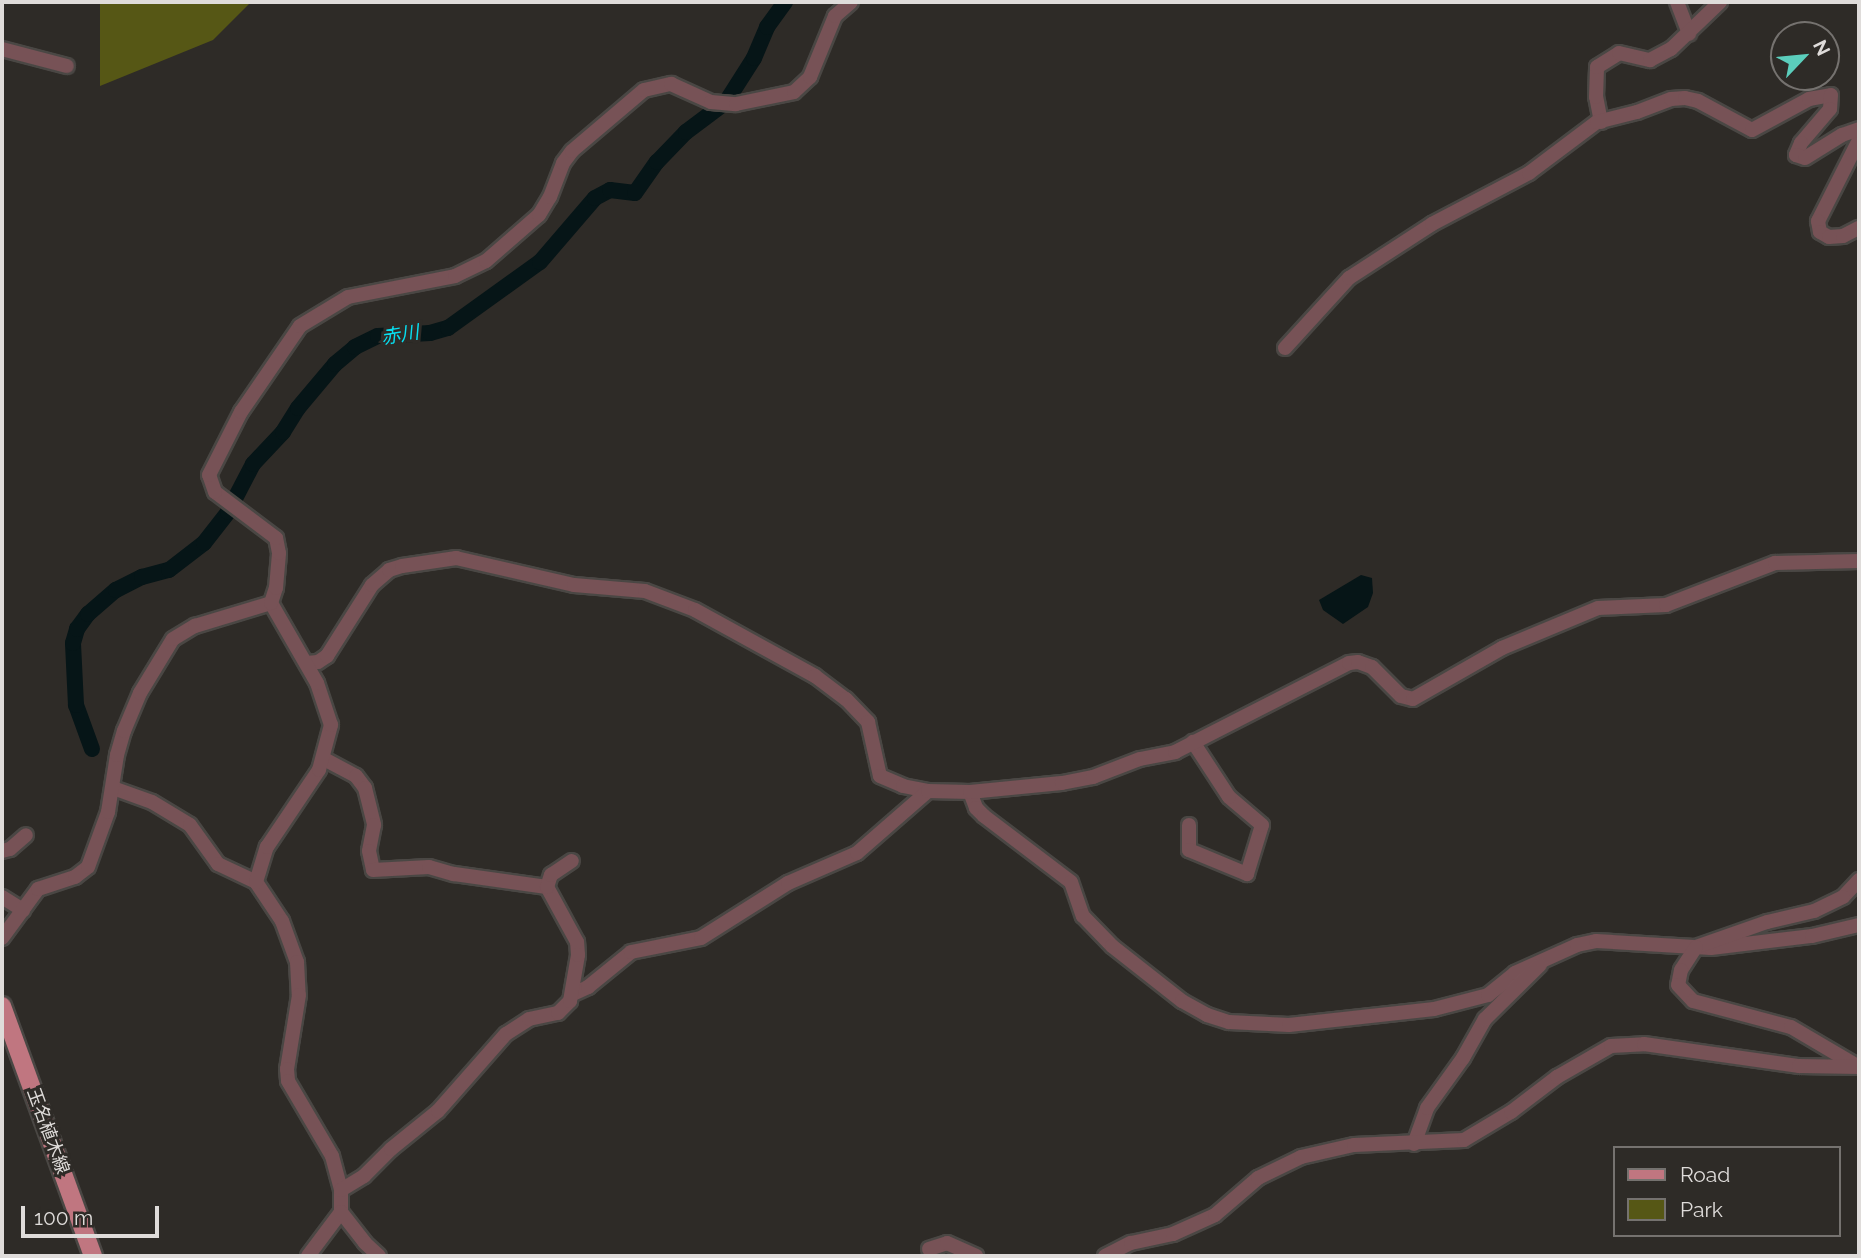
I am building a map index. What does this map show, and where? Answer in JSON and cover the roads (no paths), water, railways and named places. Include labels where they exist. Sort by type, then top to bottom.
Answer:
[{"type":"main road","name":"玉名植木線","points":[[2,1006],[93,1256]]},
{"type":"street","points":[[256,882],[267,846],[324,759],[331,725],[326,705],[307,663],[271,603],[276,588],[279,553],[276,538],[215,492],[209,475],[240,412],[300,326],[348,297],[455,276],[486,261],[539,215],[563,163],[572,151],[644,90],[671,84],[711,102],[736,104],[794,92],[810,76],[835,16],[851,2]]},
{"type":"street","points":[[1677,2],[1689,34]]},
{"type":"street","points":[[1601,121],[1596,97],[1597,67],[1605,59],[1619,53],[1650,60],[1671,49],[1720,2]]},
{"type":"street","points":[[2,49],[67,66]]},
{"type":"street","points":[[1285,348],[1349,278],[1433,224],[1530,173],[1601,121],[1671,99],[1685,98],[1698,101],[1752,130],[1809,99],[1831,95],[1830,109],[1801,144],[1796,155],[1805,158],[1842,135],[1859,129]]},
{"type":"street","points":[[1859,139],[1818,221],[1820,232],[1829,237],[1843,236],[1859,228]]},
{"type":"street","points":[[307,663],[318,662],[327,656],[372,585],[388,570],[402,566],[456,558],[574,585],[645,591],[695,610],[816,676],[868,722],[880,776],[903,786],[928,791],[970,792],[1062,783],[1093,777],[1140,759],[1175,752],[1341,665],[1358,662],[1372,667],[1401,696],[1413,699],[1502,648],[1598,608],[1666,605],[1716,588],[1775,562],[1859,561]]},
{"type":"street","points":[[2,938],[38,889],[75,877],[88,867],[102,836],[124,731],[160,655],[173,639],[195,626],[271,603]]},
{"type":"street","points":[[1189,825],[1189,850],[1247,874],[1262,825],[1229,797],[1193,742]]},
{"type":"street","points":[[324,759],[356,776],[365,788],[374,825],[369,852],[373,870],[429,867],[454,874],[547,887]]},
{"type":"street","points":[[113,788],[152,802],[190,825],[218,864],[256,882],[282,921],[296,962],[299,995],[287,1069],[288,1081],[332,1156],[341,1190],[341,1212],[308,1256]]},
{"type":"street","points":[[341,1190],[364,1176],[391,1149],[438,1111],[506,1034],[528,1019],[558,1013],[573,994],[588,987],[631,952],[701,938],[788,883],[858,853],[928,791]]},
{"type":"street","points":[[970,792],[976,808],[984,816],[1071,882],[1083,916],[1112,946],[1182,1000],[1207,1015],[1229,1022],[1289,1025],[1342,1022],[1434,1009],[1488,995],[1515,973],[1596,941],[1696,947],[1812,936],[1859,925]]},
{"type":"street","points":[[2,851],[10,849],[26,835]]},
{"type":"street","points":[[572,861],[551,875],[547,887],[557,909],[576,936],[578,955],[573,994]]},
{"type":"street","points":[[1859,880],[1843,897],[1814,911],[1767,922],[1696,947],[1681,970],[1678,985],[1693,1001],[1791,1027],[1859,1067]]},
{"type":"street","points":[[2,897],[23,910]]},
{"type":"street","points":[[1414,1144],[1427,1108],[1463,1058],[1485,1019],[1524,984],[1544,960]]},
{"type":"street","points":[[1105,1256],[1130,1243],[1173,1234],[1214,1215],[1258,1178],[1301,1157],[1354,1145],[1414,1144],[1464,1139],[1485,1129],[1557,1077],[1611,1046],[1644,1044],[1799,1066],[1859,1067]]},
{"type":"street","points":[[341,1212],[379,1256]]},
{"type":"street","points":[[929,1249],[947,1243],[976,1256]]},
{"type":"waterway","name":"赤川","points":[[92,749],[76,705],[73,643],[77,629],[88,614],[116,590],[142,577],[169,570],[204,543],[228,512],[253,464],[283,432],[298,408],[335,364],[355,347],[378,336],[430,333],[448,328],[540,262],[595,198],[610,190],[635,193],[657,162],[686,132],[726,102],[754,58],[767,27],[785,2]]}]
